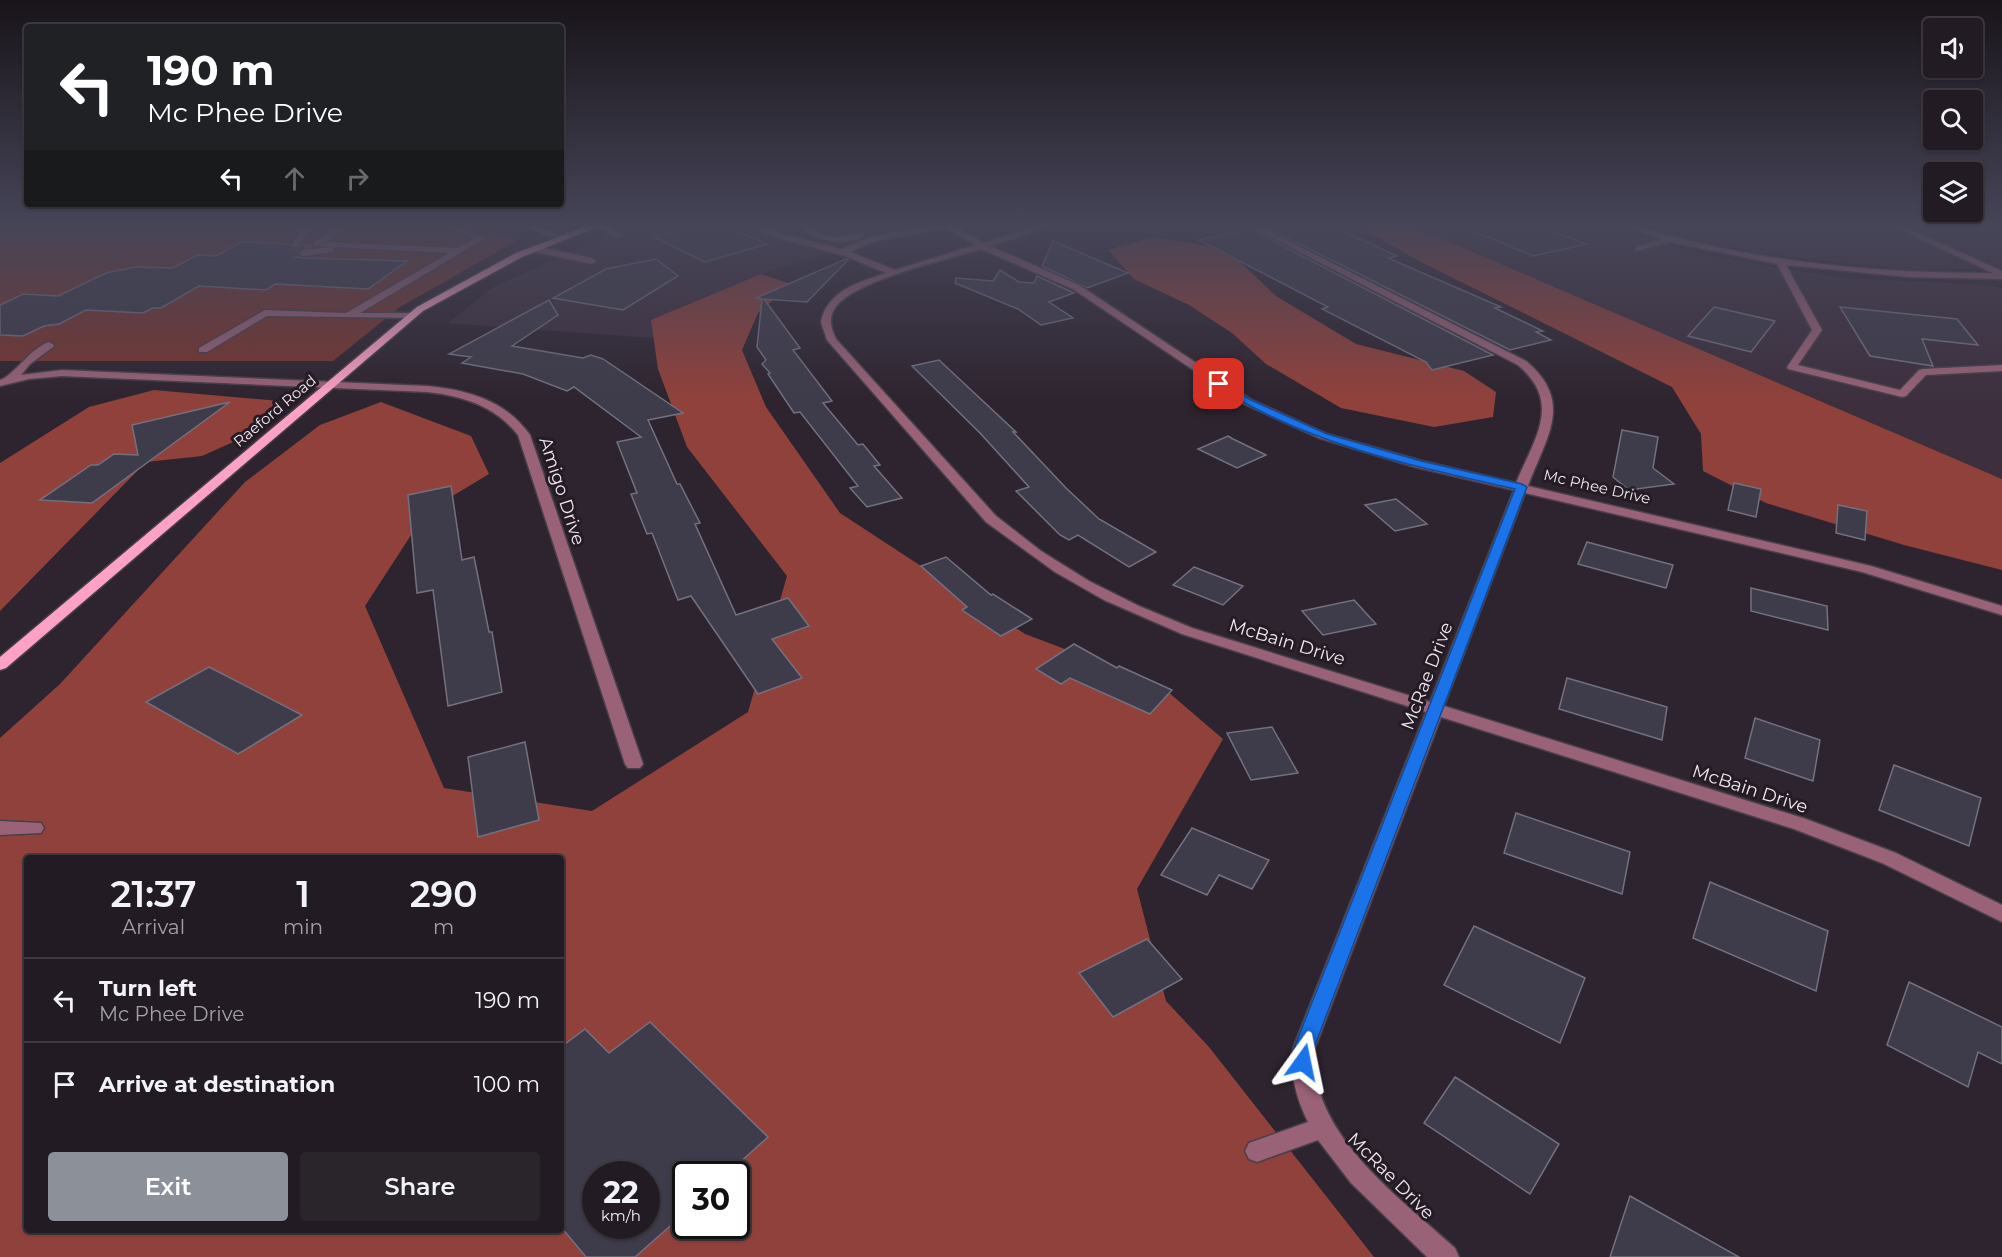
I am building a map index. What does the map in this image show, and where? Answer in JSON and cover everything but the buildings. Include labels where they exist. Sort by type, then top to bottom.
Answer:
[{"type":"main road","name":"Raeford Road","points":[[0,665],[411,316],[463,284]]},
{"type":"street","points":[[348,316],[403,284]]},
{"type":"street","name":"McBain Drive","points":[[862,284],[839,297],[827,312],[825,323],[828,334],[991,519],[1020,544],[1100,594],[1187,631],[1800,824],[1889,858],[2002,914]]},
{"type":"street","name":"Mc Phee Drive","points":[[1068,284],[1105,304],[1248,402],[1282,419],[1369,451],[1855,566],[2002,611]]},
{"type":"street","name":"McRae Drive","points":[[1365,284],[1530,369],[1545,389],[1550,402],[1549,415],[1522,487],[1304,1048],[1303,1076],[1314,1114],[1331,1143],[1355,1170],[1446,1257]]},
{"type":"street","points":[[1792,284],[1817,330],[1792,367],[1902,394],[1923,372],[2002,368]]},
{"type":"street","points":[[203,350],[265,313],[411,316]]},
{"type":"street","points":[[5,381],[49,345]]},
{"type":"street","name":"Amigo Drive","points":[[5,381],[62,373],[427,389],[453,392],[486,402],[502,411],[515,422],[524,435],[634,764]]},
{"type":"street","points":[[0,828],[35,828]]},
{"type":"street","points":[[1257,1151],[1322,1128]]},
{"type":"shaded area","points":[[0,284],[441,284],[400,307],[333,361],[0,361]]},
{"type":"shaded area","points":[[501,284],[738,284],[701,299],[722,343],[448,323],[493,287]]},
{"type":"shaded area","points":[[738,284],[791,284],[758,313],[742,350],[766,407],[840,513],[1025,634],[1160,685],[1223,739],[1137,889],[1166,1001],[1209,1047],[1374,1257],[0,1257],[0,738],[60,684],[245,482],[320,425],[381,402],[471,436],[489,474],[426,512],[365,606],[444,788],[592,811],[748,712],[787,576],[687,447],[658,369],[651,320]]},
{"type":"shaded area","points":[[1144,284],[1263,284],[1276,296],[1356,344],[1464,371],[1496,392],[1493,417],[1434,427],[1341,408],[1266,364],[1232,333],[1189,305]]},
{"type":"shaded area","points":[[1464,284],[1547,284],[2002,479],[2002,570],[1904,545],[1766,503],[1703,471],[1701,434],[1672,387]]},
{"type":"shaded area","points":[[1547,284],[1960,284],[2002,288],[2002,479]]},
{"type":"shaded area","points":[[154,390],[280,401],[242,438],[202,456],[146,462],[0,611],[0,463],[89,407]]},
{"type":"route","points":[[1219,384],[1282,419],[1323,436],[1419,464],[1522,487],[1304,1048],[1303,1062]]}]
